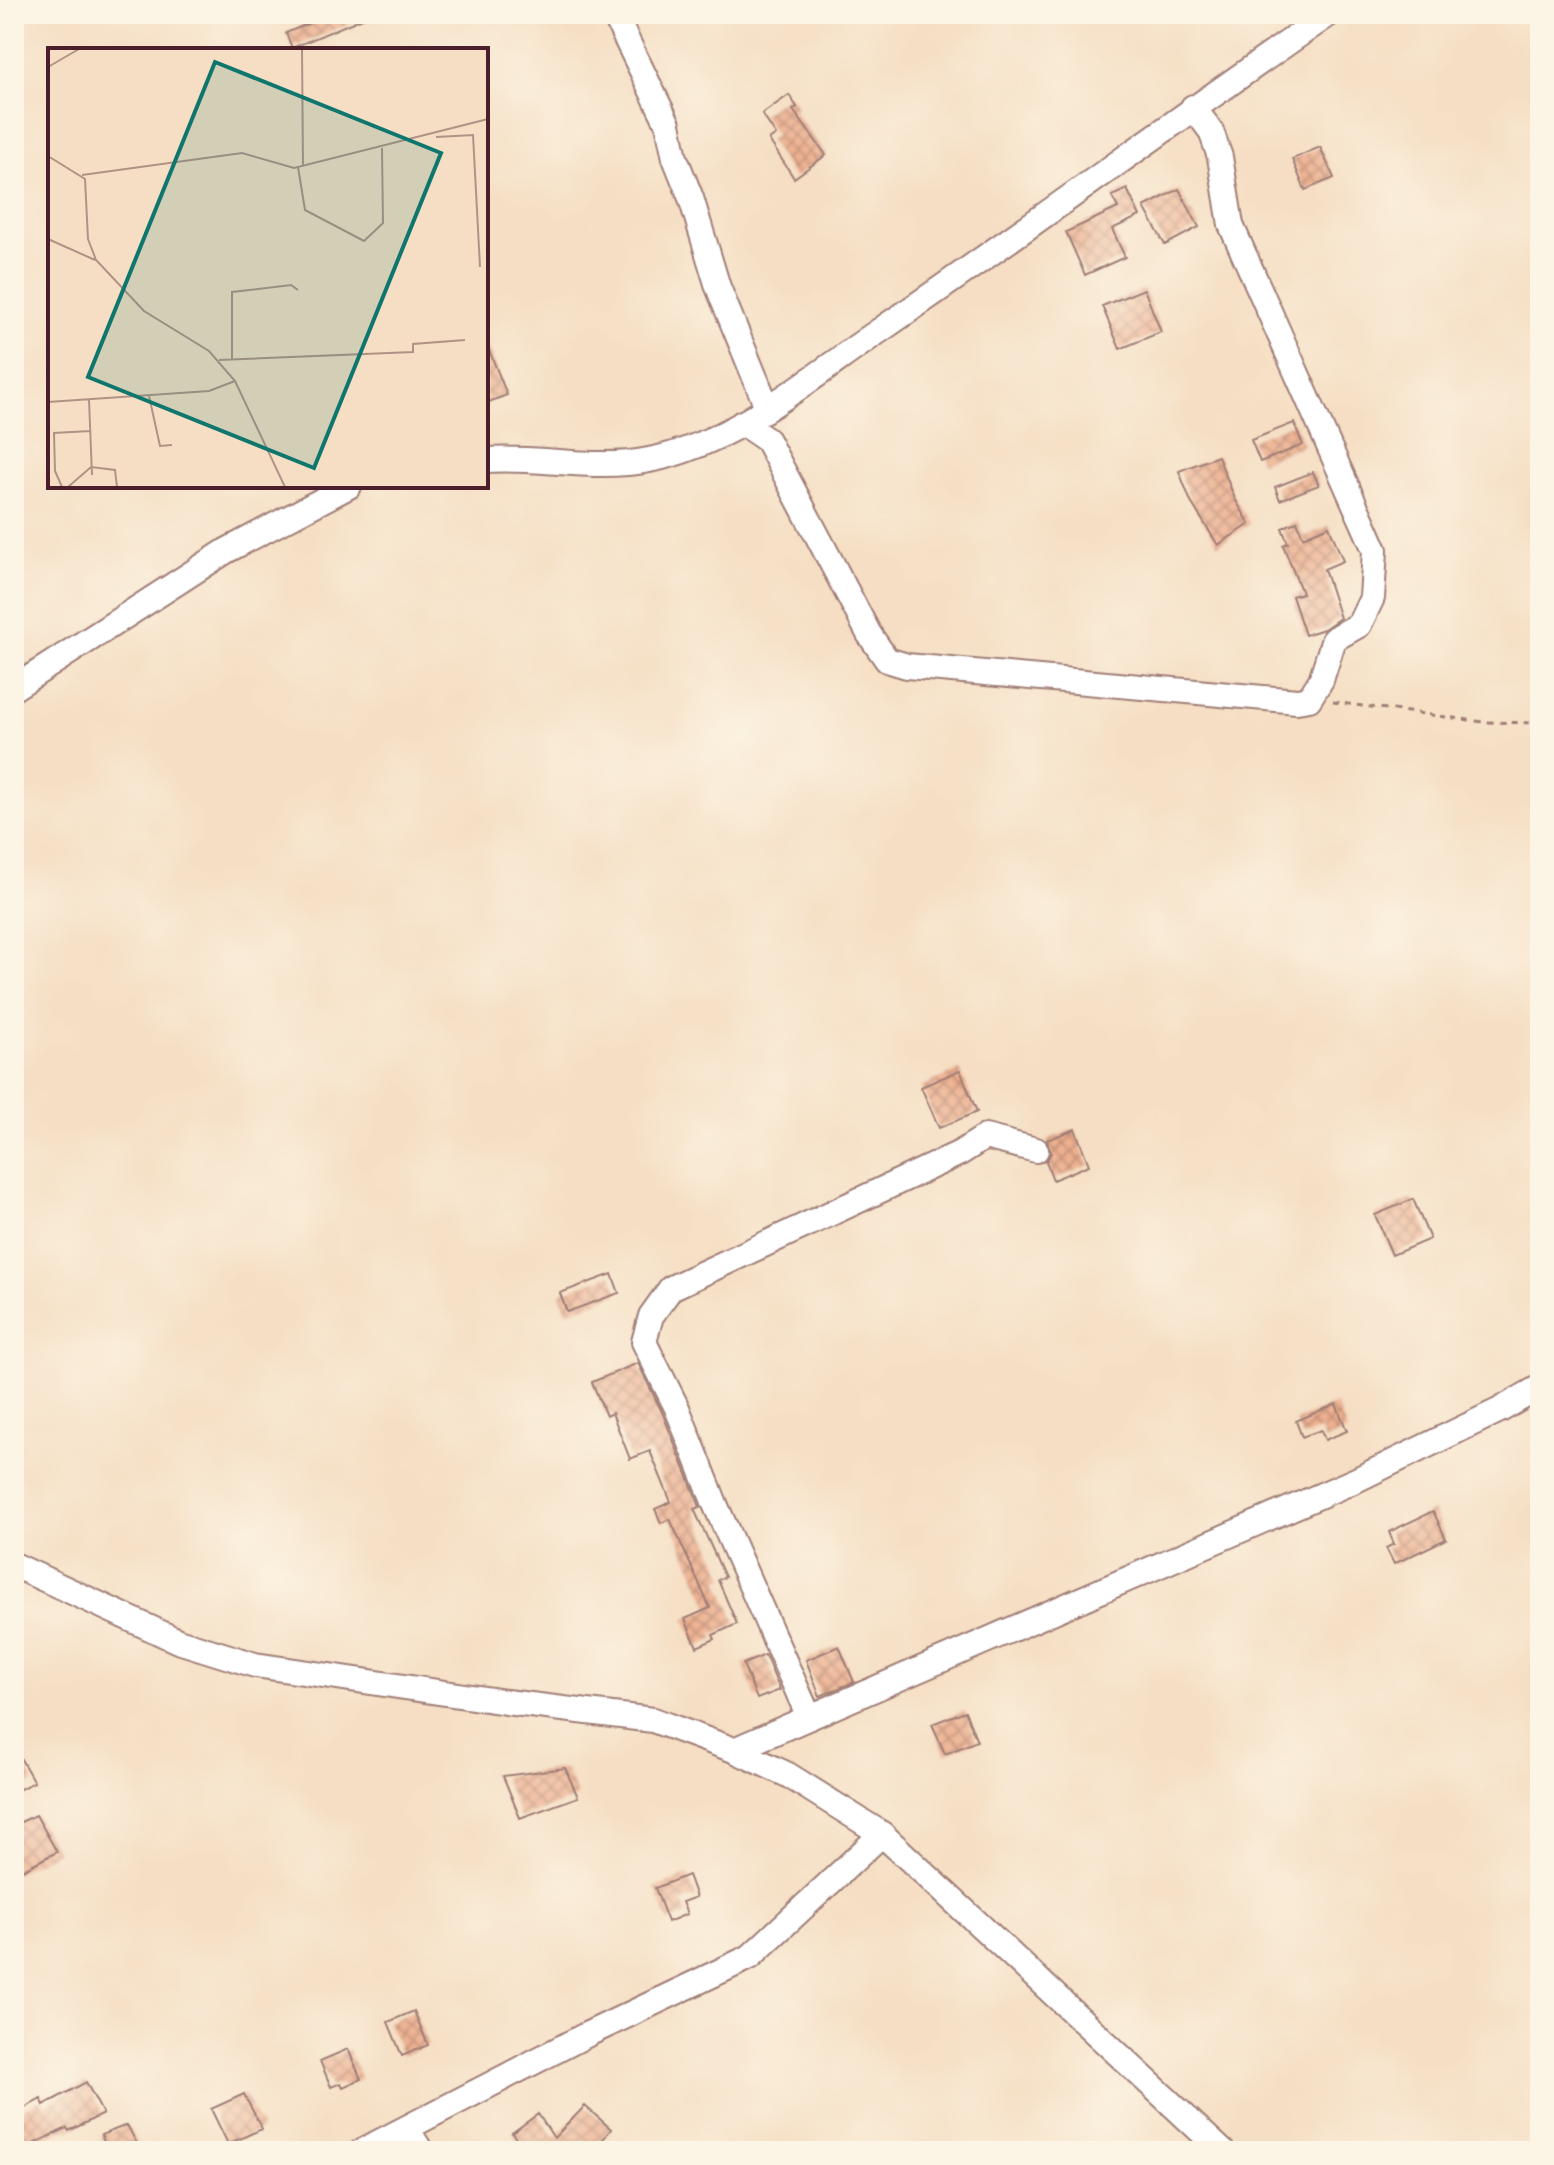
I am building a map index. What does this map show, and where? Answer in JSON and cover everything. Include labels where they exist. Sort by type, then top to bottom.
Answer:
[{"type":"street","points":[[614,14],[668,124],[675,158],[691,198],[718,287],[767,407]]},
{"type":"street","points":[[488,460],[596,466],[650,460],[721,437],[1012,240],[1193,107],[1329,14]]},
{"type":"street","points":[[742,423],[767,440],[869,634],[887,660],[907,666],[1297,701],[1309,699],[1321,680],[1334,639],[1359,625],[1372,598],[1375,550],[1231,225],[1220,157],[1211,131],[1193,107]]},
{"type":"street","points":[[14,688],[226,551],[345,488]]},
{"type":"street","points":[[809,1717],[715,1504],[677,1408],[644,1342],[651,1316],[671,1288],[960,1153],[985,1137],[1036,1150]]},
{"type":"street","points":[[734,1750],[1356,1480],[1500,1410],[1540,1387]]},
{"type":"street","points":[[14,1565],[178,1641],[255,1665],[653,1720],[734,1750],[788,1775],[882,1834],[1222,2151]]},
{"type":"street","points":[[362,2151],[588,2034],[750,1957],[882,1834]]},
{"type":"street","points":[[407,2129],[421,2151]]},
{"type":"path","points":[[1309,699],[1484,722],[1540,723]]},
{"type":"building","points":[[330,14],[372,14],[292,48],[286,33]]},
{"type":"building","points":[[789,95],[797,107],[793,110],[826,155],[794,178],[769,140],[776,135],[762,114]]},
{"type":"building","points":[[1320,147],[1334,178],[1305,190],[1292,159]]},
{"type":"building","points":[[1127,189],[1140,216],[1112,229],[1125,257],[1085,275],[1066,232],[1118,208],[1112,196]]},
{"type":"building","points":[[1179,189],[1199,227],[1165,245],[1144,207]]},
{"type":"building","points":[[1144,289],[1161,332],[1120,349],[1102,306]]},
{"type":"building","points":[[488,348],[507,395],[488,402]]},
{"type":"building","points":[[1294,423],[1303,445],[1260,462],[1251,440]]},
{"type":"building","points":[[1218,456],[1235,499],[1250,524],[1218,545],[1191,502],[1179,471]]},
{"type":"building","points":[[1313,472],[1319,485],[1280,500],[1275,487]]},
{"type":"building","points":[[1297,521],[1303,537],[1329,526],[1343,561],[1324,569],[1340,618],[1324,629],[1305,635],[1292,596],[1302,593],[1283,545],[1288,543],[1282,528]]},
{"type":"building","points":[[960,1070],[977,1112],[939,1128],[921,1087]]},
{"type":"building","points":[[1075,1129],[1089,1165],[1053,1180],[1046,1161],[1051,1153],[1047,1140]]},
{"type":"building","points":[[1413,1199],[1430,1239],[1392,1255],[1375,1215]]},
{"type":"building","points":[[612,1274],[619,1293],[567,1312],[560,1293]]},
{"type":"building","points":[[638,1363],[662,1412],[700,1507],[694,1509],[725,1577],[718,1580],[737,1624],[713,1635],[715,1639],[697,1647],[685,1619],[710,1608],[670,1519],[661,1523],[655,1509],[671,1502],[650,1451],[630,1459],[612,1413],[606,1416],[592,1382]]},
{"type":"building","points":[[1336,1404],[1347,1431],[1325,1440],[1321,1430],[1302,1437],[1296,1421]]},
{"type":"building","points":[[1433,1511],[1446,1539],[1394,1564],[1386,1548],[1394,1544],[1389,1532]]},
{"type":"building","points":[[839,1646],[854,1682],[820,1696],[806,1660]]},
{"type":"building","points":[[765,1655],[780,1690],[757,1699],[743,1664]]},
{"type":"building","points":[[965,1711],[977,1741],[945,1754],[932,1724]]},
{"type":"building","points":[[14,1747],[34,1782],[14,1792]]},
{"type":"building","points":[[565,1768],[578,1797],[520,1818],[503,1776]]},
{"type":"building","points":[[36,1815],[57,1852],[14,1874],[14,1825]]},
{"type":"building","points":[[688,1875],[696,1897],[682,1902],[687,1914],[668,1922],[655,1888]]},
{"type":"building","points":[[414,2011],[428,2045],[402,2056],[388,2022]]},
{"type":"building","points":[[348,2049],[361,2079],[343,2087],[341,2083],[331,2087],[320,2061]]},
{"type":"building","points":[[86,2082],[103,2114],[25,2148],[14,2123],[14,2114],[41,2099],[44,2105]]},
{"type":"building","points":[[244,2094],[262,2129],[228,2144],[211,2109]]},
{"type":"building","points":[[585,2106],[611,2129],[594,2151],[525,2151],[512,2133],[538,2114],[554,2138]]},
{"type":"building","points":[[127,2125],[141,2151],[108,2151],[101,2135]]}]
